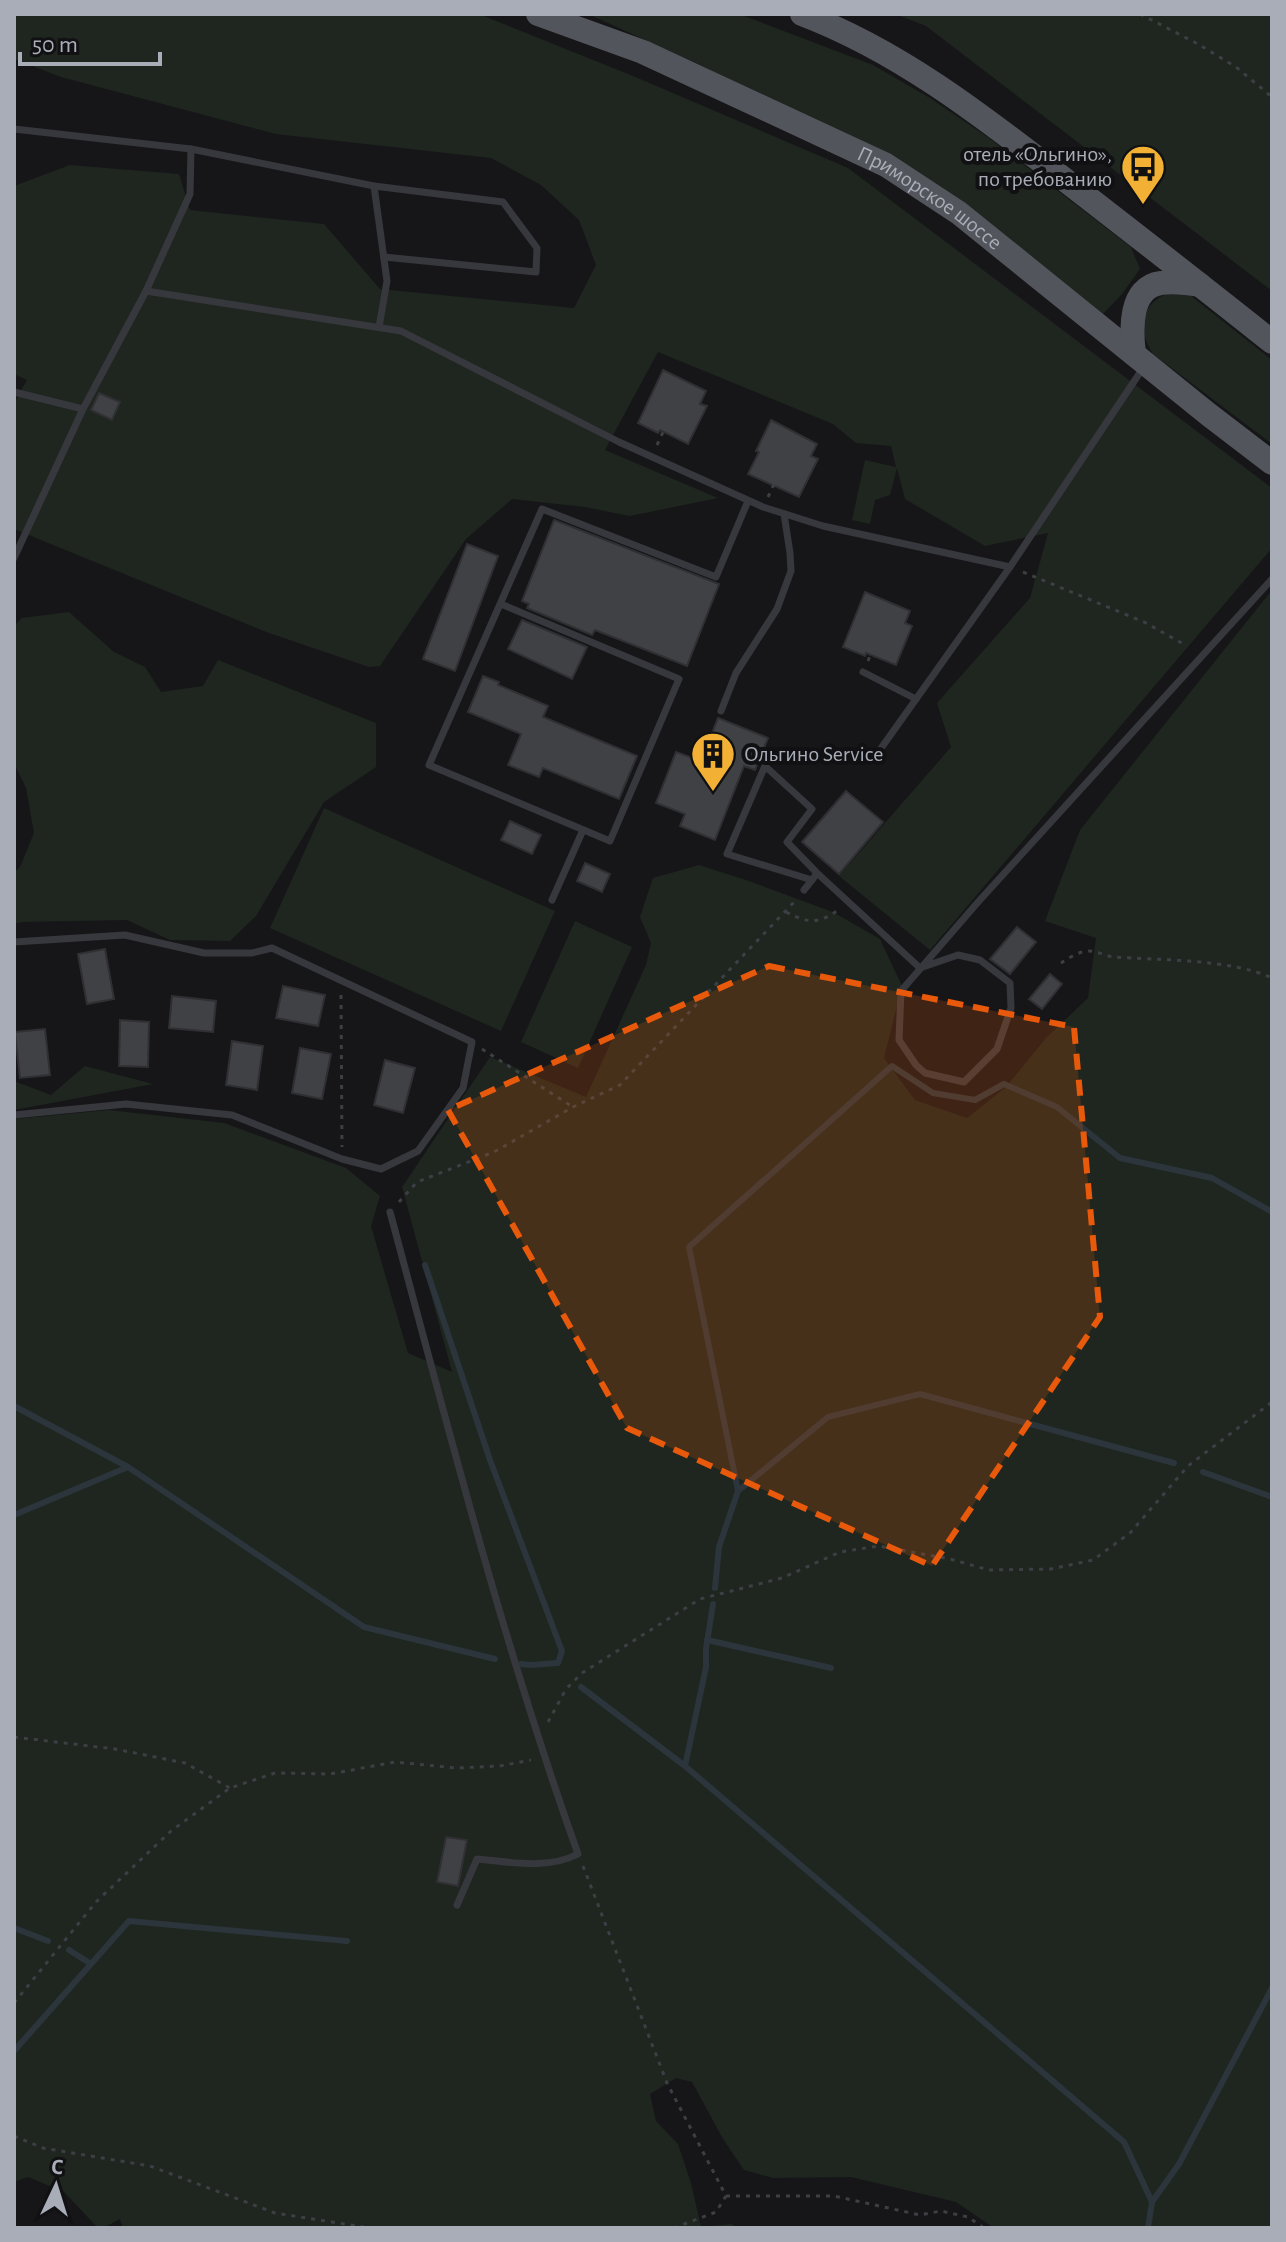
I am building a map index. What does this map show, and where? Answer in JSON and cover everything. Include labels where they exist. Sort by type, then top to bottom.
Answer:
[{"type":"main road","name":"Приморское шоссе","points":[[538,14],[643,52],[886,165],[959,213],[1272,463]]},
{"type":"main road","points":[[802,14],[898,60],[965,105],[1272,342]]},
{"type":"main road","points":[[1140,359],[1132,322],[1141,295],[1151,285],[1162,282],[1200,285]]},
{"type":"lane","points":[[14,129],[191,149],[374,186],[503,202],[537,248],[536,272],[384,257]]},
{"type":"lane","points":[[14,558],[83,409],[146,291],[190,194],[191,149]]},
{"type":"lane","points":[[374,186],[387,281],[379,327]]},
{"type":"lane","points":[[146,291],[401,331],[619,442],[748,501],[823,526],[1010,567]]},
{"type":"lane","points":[[872,761],[1010,567],[1140,359]]},
{"type":"lane","points":[[14,392],[83,409]]},
{"type":"lane","points":[[501,604],[679,679],[610,841],[429,765],[542,509],[716,577],[748,501]]},
{"type":"lane","points":[[721,711],[736,673],[777,609],[791,571],[784,514]]},
{"type":"lane","points":[[920,968],[958,955],[980,960],[1010,983],[1011,1008],[997,1049],[964,1082],[925,1073],[916,1065],[899,1040],[901,991],[920,968],[1272,579]]},
{"type":"lane","points":[[863,672],[916,699]]},
{"type":"lane","points":[[815,876],[727,854],[765,766],[812,809],[787,842],[815,876],[850,903],[920,968]]},
{"type":"lane","points":[[552,900],[583,830]]},
{"type":"lane","points":[[804,890],[815,876]]},
{"type":"lane","points":[[14,942],[125,935],[204,953],[252,953],[272,948],[472,1042],[463,1088],[418,1151],[381,1169],[342,1159],[232,1115],[126,1104],[14,1115]]},
{"type":"lane","points":[[390,1212],[538,1740],[578,1854],[564,1861],[544,1864],[477,1859],[457,1905]]},
{"type":"path","points":[[1140,14],[1236,67],[1272,97]]},
{"type":"path","points":[[661,437],[664,430]]},
{"type":"path","points":[[771,490],[775,482]]},
{"type":"path","points":[[1010,567],[1144,622],[1187,646]]},
{"type":"path","points":[[868,660],[871,653]]},
{"type":"path","points":[[390,1212],[417,1182],[494,1152],[573,1107],[620,1085],[804,890]]},
{"type":"path","points":[[786,912],[804,921],[824,920],[850,903]]},
{"type":"path","points":[[1061,963],[1089,951],[1109,956],[1194,961],[1234,967],[1272,978]]},
{"type":"path","points":[[341,980],[342,1159]]},
{"type":"path","points":[[472,1042],[573,1107]]},
{"type":"path","points":[[538,1740],[566,1689],[582,1673],[700,1599],[782,1578],[840,1552],[879,1546],[950,1559],[989,1570],[1051,1569],[1093,1560],[1130,1533],[1188,1466],[1272,1402]]},
{"type":"path","points":[[14,1737],[115,1749],[185,1763],[230,1788]]},
{"type":"path","points":[[14,2003],[96,1902],[171,1831],[230,1788],[275,1773],[330,1774],[395,1762],[456,1768],[500,1766],[544,1758]]},
{"type":"path","points":[[578,1854],[667,2083],[726,2196]]},
{"type":"path","points":[[14,2136],[43,2148],[150,2166],[275,2213],[370,2228]]},
{"type":"path","points":[[674,2228],[716,2212],[726,2196]]},
{"type":"path","points":[[726,2196],[834,2196],[920,2215],[941,2211],[968,2217],[984,2228]]},
{"type":"highlighted area","points":[[769,966],[1074,1027],[1100,1317],[932,1566],[627,1428],[448,1110]]},
{"type":"shaded area","points":[[14,14],[479,14],[633,76],[848,168],[1272,488],[1272,548],[930,950],[839,876],[951,747],[937,703],[1030,598],[1048,533],[985,546],[905,499],[897,468],[890,495],[875,500],[870,524],[852,520],[865,460],[896,467],[891,446],[856,443],[833,424],[658,352],[605,450],[718,498],[630,516],[585,507],[512,499],[466,539],[380,666],[369,667],[269,633],[14,529],[14,403],[27,380],[14,374],[14,186],[70,165],[179,174],[190,210],[324,224],[380,289],[574,308],[596,265],[579,220],[541,185],[491,158],[276,134],[61,77],[14,59]]},
{"type":"shaded area","points":[[588,14],[739,14],[873,65],[930,98],[989,138],[1131,247],[1140,269],[1102,315],[895,160]]},
{"type":"shaded area","points":[[895,14],[1272,14],[1272,291],[926,26]]},
{"type":"shaded area","points":[[1168,293],[1191,296],[1272,360],[1272,444],[1153,354],[1145,336],[1144,319],[1152,304]]},
{"type":"shaded area","points":[[1272,590],[1272,2228],[994,2228],[956,2202],[851,2177],[773,2178],[744,2170],[692,2082],[676,2078],[650,2094],[656,2121],[678,2144],[701,2227],[732,2224],[736,2228],[123,2228],[120,2219],[98,2228],[64,2192],[28,2177],[14,2182],[14,1119],[109,1110],[224,1123],[346,1168],[380,1196],[371,1226],[408,1353],[452,1372],[402,1187],[490,1057],[586,1097],[646,965],[651,943],[640,917],[653,878],[699,865],[833,912],[880,939],[902,986],[884,1058],[915,1100],[967,1118],[1006,1087],[1046,1038],[1088,998],[1096,938],[1045,921],[1080,830]]},
{"type":"shaded area","points":[[69,612],[114,652],[145,667],[161,692],[203,686],[218,660],[376,723],[376,767],[324,802],[256,916],[230,941],[170,940],[127,920],[14,924],[14,872],[20,867],[34,833],[26,788],[14,763],[14,626],[22,618]]},
{"type":"shaded area","points":[[324,808],[555,911],[501,1031],[270,928]]},
{"type":"shaded area","points":[[575,921],[632,947],[578,1068],[521,1042]]},
{"type":"shaded area","points":[[85,1066],[153,1084],[14,1110],[14,1081],[51,1095]]},
{"type":"building","points":[[663,370],[706,391],[700,404],[707,406],[688,444],[638,423]]},
{"type":"building","points":[[99,393],[120,402],[112,420],[91,410]]},
{"type":"building","points":[[771,420],[817,444],[811,456],[818,459],[799,497],[748,474]]},
{"type":"building","points":[[554,520],[719,584],[687,666],[595,630],[592,635],[527,608],[529,604],[522,601]]},
{"type":"building","points":[[467,544],[498,556],[455,671],[423,659]]},
{"type":"building","points":[[865,592],[910,611],[905,623],[912,626],[896,665],[843,647]]},
{"type":"building","points":[[522,620],[587,647],[572,679],[508,649]]},
{"type":"building","points":[[483,676],[548,706],[543,717],[637,756],[619,799],[543,768],[539,777],[508,765],[521,734],[468,712]]},
{"type":"building","points":[[718,718],[768,738],[755,770],[744,766],[715,840],[680,826],[685,814],[656,803],[676,752],[701,761]]},
{"type":"building","points":[[846,791],[883,822],[839,874],[802,842]]},
{"type":"building","points":[[510,821],[541,835],[532,854],[501,840]]},
{"type":"building","points":[[585,863],[610,874],[602,892],[577,881]]},
{"type":"building","points":[[1017,927],[1036,942],[1010,974],[990,959]]},
{"type":"building","points":[[105,949],[114,999],[87,1004],[78,954]]},
{"type":"building","points":[[1050,974],[1062,984],[1042,1009],[1029,999]]},
{"type":"building","points":[[283,986],[325,995],[318,1026],[276,1018]]},
{"type":"building","points":[[172,996],[216,1001],[213,1032],[169,1028]]},
{"type":"building","points":[[120,1020],[149,1022],[148,1067],[119,1066]]},
{"type":"building","points":[[45,1029],[50,1075],[20,1078],[15,1032]]},
{"type":"building","points":[[232,1041],[263,1046],[257,1090],[226,1085]]},
{"type":"building","points":[[300,1048],[331,1054],[322,1099],[292,1093]]},
{"type":"building","points":[[385,1060],[415,1068],[403,1113],[374,1105]]},
{"type":"building","points":[[446,1837],[467,1840],[458,1886],[437,1882]]},
{"type":"waterway","points":[[715,1588],[719,1547],[738,1491],[689,1247],[892,1066],[933,1093],[975,1100],[1004,1084],[1057,1107],[1120,1158],[1212,1178],[1272,1212]]},
{"type":"waterway","points":[[425,1265],[490,1460],[562,1651],[558,1663],[521,1664]]},
{"type":"waterway","points":[[738,1491],[828,1417],[920,1394],[1174,1463]]},
{"type":"waterway","points":[[14,1406],[128,1467],[364,1627],[495,1659]]},
{"type":"waterway","points":[[14,1515],[128,1467]]},
{"type":"waterway","points":[[1203,1472],[1272,1497]]},
{"type":"waterway","points":[[713,1604],[706,1667],[685,1766],[1124,2142],[1152,2202],[1148,2228]]},
{"type":"waterway","points":[[707,1640],[831,1668]]},
{"type":"waterway","points":[[581,1687],[685,1766]]},
{"type":"waterway","points":[[14,2051],[129,1921],[347,1941]]},
{"type":"waterway","points":[[14,1928],[48,1941]]},
{"type":"waterway","points":[[69,1950],[91,1964]]},
{"type":"waterway","points":[[1152,2202],[1179,2164],[1272,1988]]},
{"type":"place","name":"отель «Ольгино», по требованию","points":[[1143,206]]},
{"type":"place","name":"Ольгино Service","points":[[713,793]]}]
